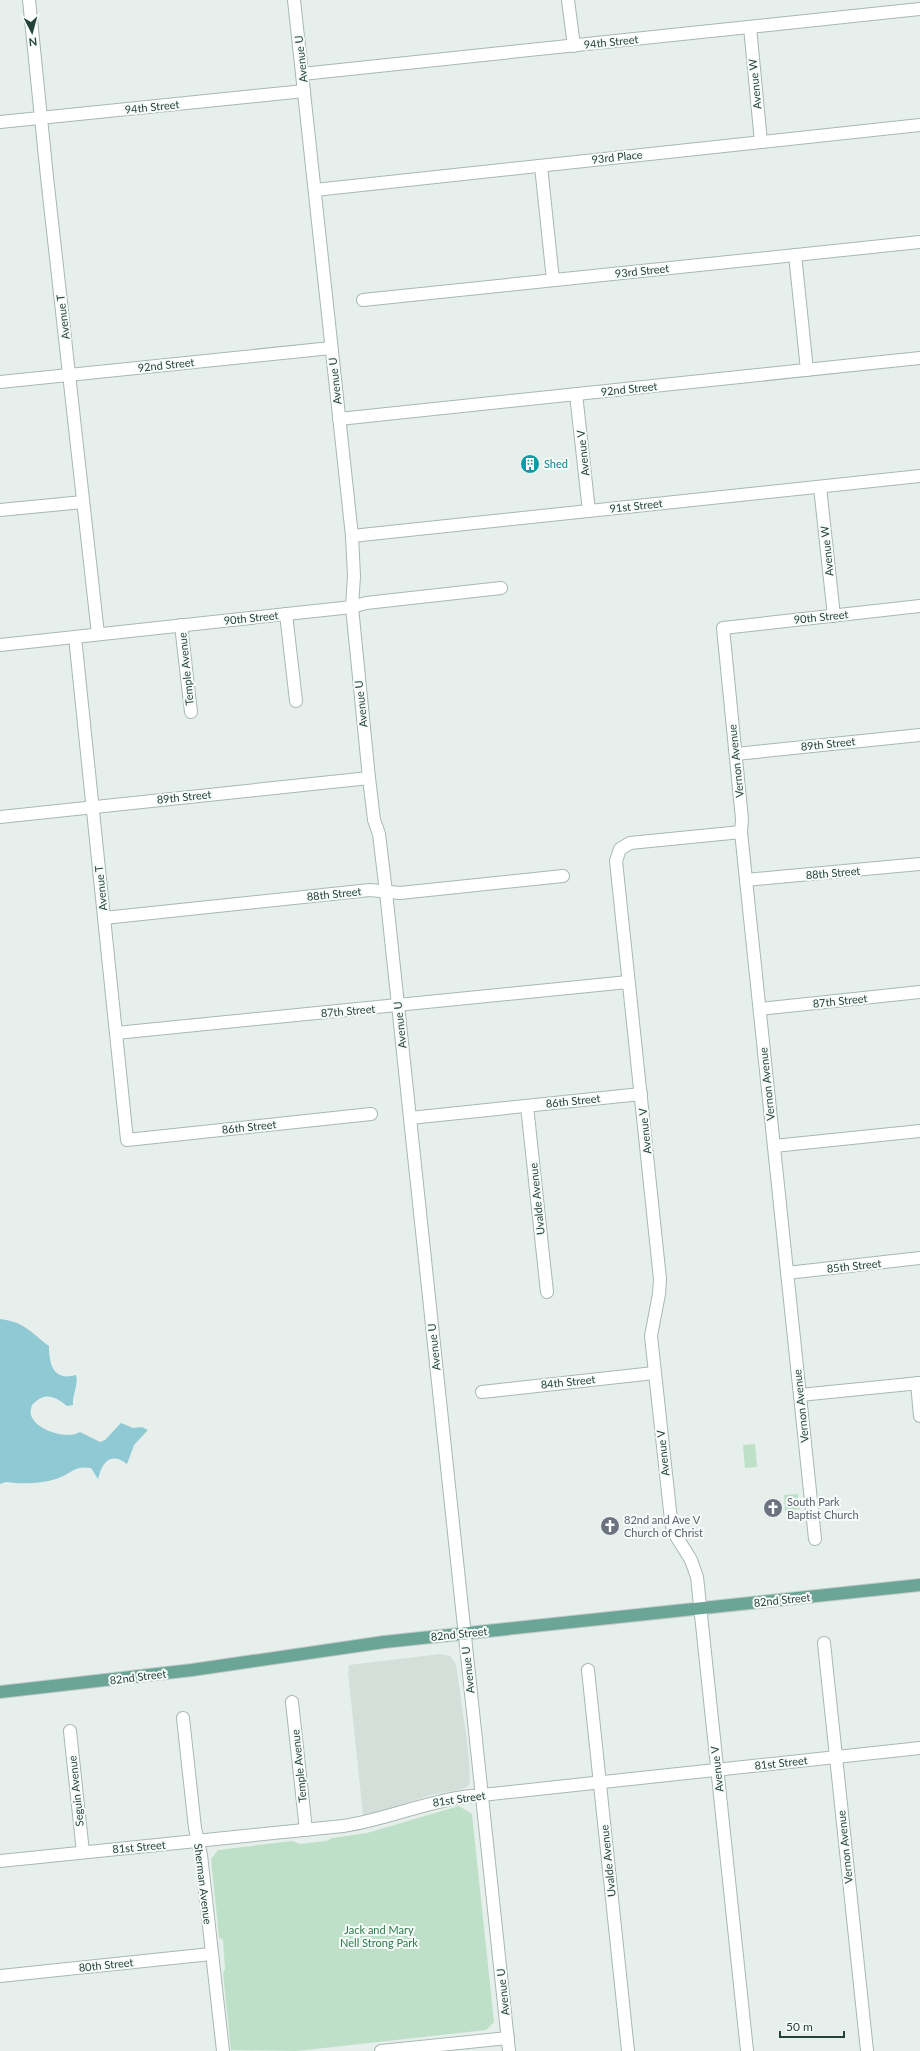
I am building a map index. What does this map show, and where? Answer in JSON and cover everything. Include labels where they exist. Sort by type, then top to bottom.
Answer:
[{"type":"main road","name":"82nd Street","points":[[0,1692],[155,1675],[348,1646],[920,1585]]},
{"type":"street","name":"Avenue T","points":[[29,0],[98,634]]},
{"type":"street","name":"Avenue U","points":[[294,0],[352,536],[354,576],[352,607],[369,778],[374,820],[379,834],[386,892],[509,2051]]},
{"type":"street","points":[[568,0],[574,46]]},
{"type":"street","name":"94th Street","points":[[302,74],[920,9]]},
{"type":"street","name":"Avenue W","points":[[750,27],[761,142]]},
{"type":"street","name":"94th Street","points":[[0,122],[304,91]]},
{"type":"street","name":"93rd Place","points":[[315,190],[920,125]]},
{"type":"street","points":[[541,166],[553,280]]},
{"type":"street","name":"93rd Street","points":[[363,300],[920,242]]},
{"type":"street","points":[[795,255],[807,370]]},
{"type":"street","name":"92nd Street","points":[[0,382],[331,348]]},
{"type":"street","name":"92nd Street","points":[[339,419],[920,358]]},
{"type":"street","name":"Avenue V","points":[[576,394],[589,511]]},
{"type":"street","name":"91st Street","points":[[352,536],[920,476]]},
{"type":"street","name":"Avenue W","points":[[820,487],[834,616]]},
{"type":"street","points":[[0,510],[83,502]]},
{"type":"street","name":"90th Street","points":[[0,645],[352,607],[366,603],[501,588]]},
{"type":"street","name":"90th Street","points":[[723,628],[920,606]]},
{"type":"street","points":[[286,614],[296,701]]},
{"type":"street","name":"Temple Avenue","points":[[181,626],[191,712]]},
{"type":"street","name":"Vernon Avenue","points":[[723,628],[742,819],[741,832],[815,1539]]},
{"type":"street","name":"Avenue T","points":[[75,637],[127,1140]]},
{"type":"street","name":"89th Street","points":[[736,754],[920,735]]},
{"type":"street","name":"89th Street","points":[[0,817],[369,778]]},
{"type":"street","name":"Avenue V","points":[[741,832],[630,844],[620,849],[616,861],[660,1279],[659,1294],[651,1336],[654,1373],[673,1531],[694,1565],[701,1608],[747,2051]]},
{"type":"street","name":"88th Street","points":[[746,880],[920,864]]},
{"type":"street","name":"88th Street","points":[[104,918],[370,890],[400,893],[563,876]]},
{"type":"street","name":"87th Street","points":[[116,1033],[628,982]]},
{"type":"street","name":"87th Street","points":[[760,1009],[920,992]]},
{"type":"street","name":"86th Street","points":[[410,1118],[641,1094]]},
{"type":"street","name":"Uvalde Avenue","points":[[527,1106],[546,1292]]},
{"type":"street","name":"86th Street","points":[[127,1140],[371,1114]]},
{"type":"street","points":[[774,1146],[920,1131]]},
{"type":"street","name":"85th Street","points":[[787,1273],[920,1258]]},
{"type":"street","name":"84th Street","points":[[482,1392],[654,1373]]},
{"type":"street","points":[[800,1395],[918,1383],[920,1416]]},
{"type":"street","name":"Vernon Avenue","points":[[824,1643],[867,2051]]},
{"type":"street","name":"Uvalde Avenue","points":[[588,1670],[628,2051]]},
{"type":"street","name":"Temple Avenue","points":[[292,1702],[306,1830]]},
{"type":"street","name":"Sherman Avenue","points":[[183,1718],[195,1828],[201,1855],[223,2051]]},
{"type":"street","name":"Seguin Avenue","points":[[70,1731],[83,1852]]},
{"type":"street","name":"81st Street","points":[[0,1861],[198,1842],[368,1822],[429,1803],[463,1797],[920,1748]]},
{"type":"street","name":"80th Street","points":[[0,1976],[211,1954]]},
{"type":"street","points":[[381,2051],[508,2038]]},
{"type":"shaded area","points":[[441,1654],[450,1656],[456,1664],[468,1749],[469,1785],[463,1789],[431,1795],[374,1814],[363,1815],[348,1672],[349,1665]]},
{"type":"green space","points":[[755,1444],[757,1467],[745,1468],[743,1445]]},
{"type":"green space","points":[[798,1494],[800,1509],[785,1511],[784,1495]]},
{"type":"green space","name":"Jack and Mary Nell Strong Park","points":[[459,1806],[472,1814],[494,2022],[486,2030],[297,2051],[231,2050],[223,1973],[225,1969],[223,1940],[219,1937],[211,1859],[218,1850],[292,1841],[300,1844],[326,1841],[332,1838],[367,1833]]},
{"type":"water","points":[[0,1319],[9,1320],[21,1325],[49,1346],[51,1364],[55,1371],[59,1374],[63,1376],[76,1375],[77,1382],[73,1397],[73,1405],[67,1406],[58,1399],[49,1396],[41,1398],[32,1405],[31,1414],[34,1420],[45,1429],[52,1432],[67,1435],[80,1432],[100,1442],[105,1440],[121,1423],[133,1428],[142,1427],[148,1430],[134,1445],[127,1464],[121,1460],[111,1459],[104,1464],[98,1479],[91,1468],[85,1467],[76,1469],[56,1479],[44,1482],[6,1482],[0,1484]]},
{"type":"place","name":"Shed","points":[[530,464]]},
{"type":"place","name":"South Park Baptist Church","points":[[773,1508]]},
{"type":"place","name":"82nd and Ave V Church of Christ","points":[[610,1526]]}]
